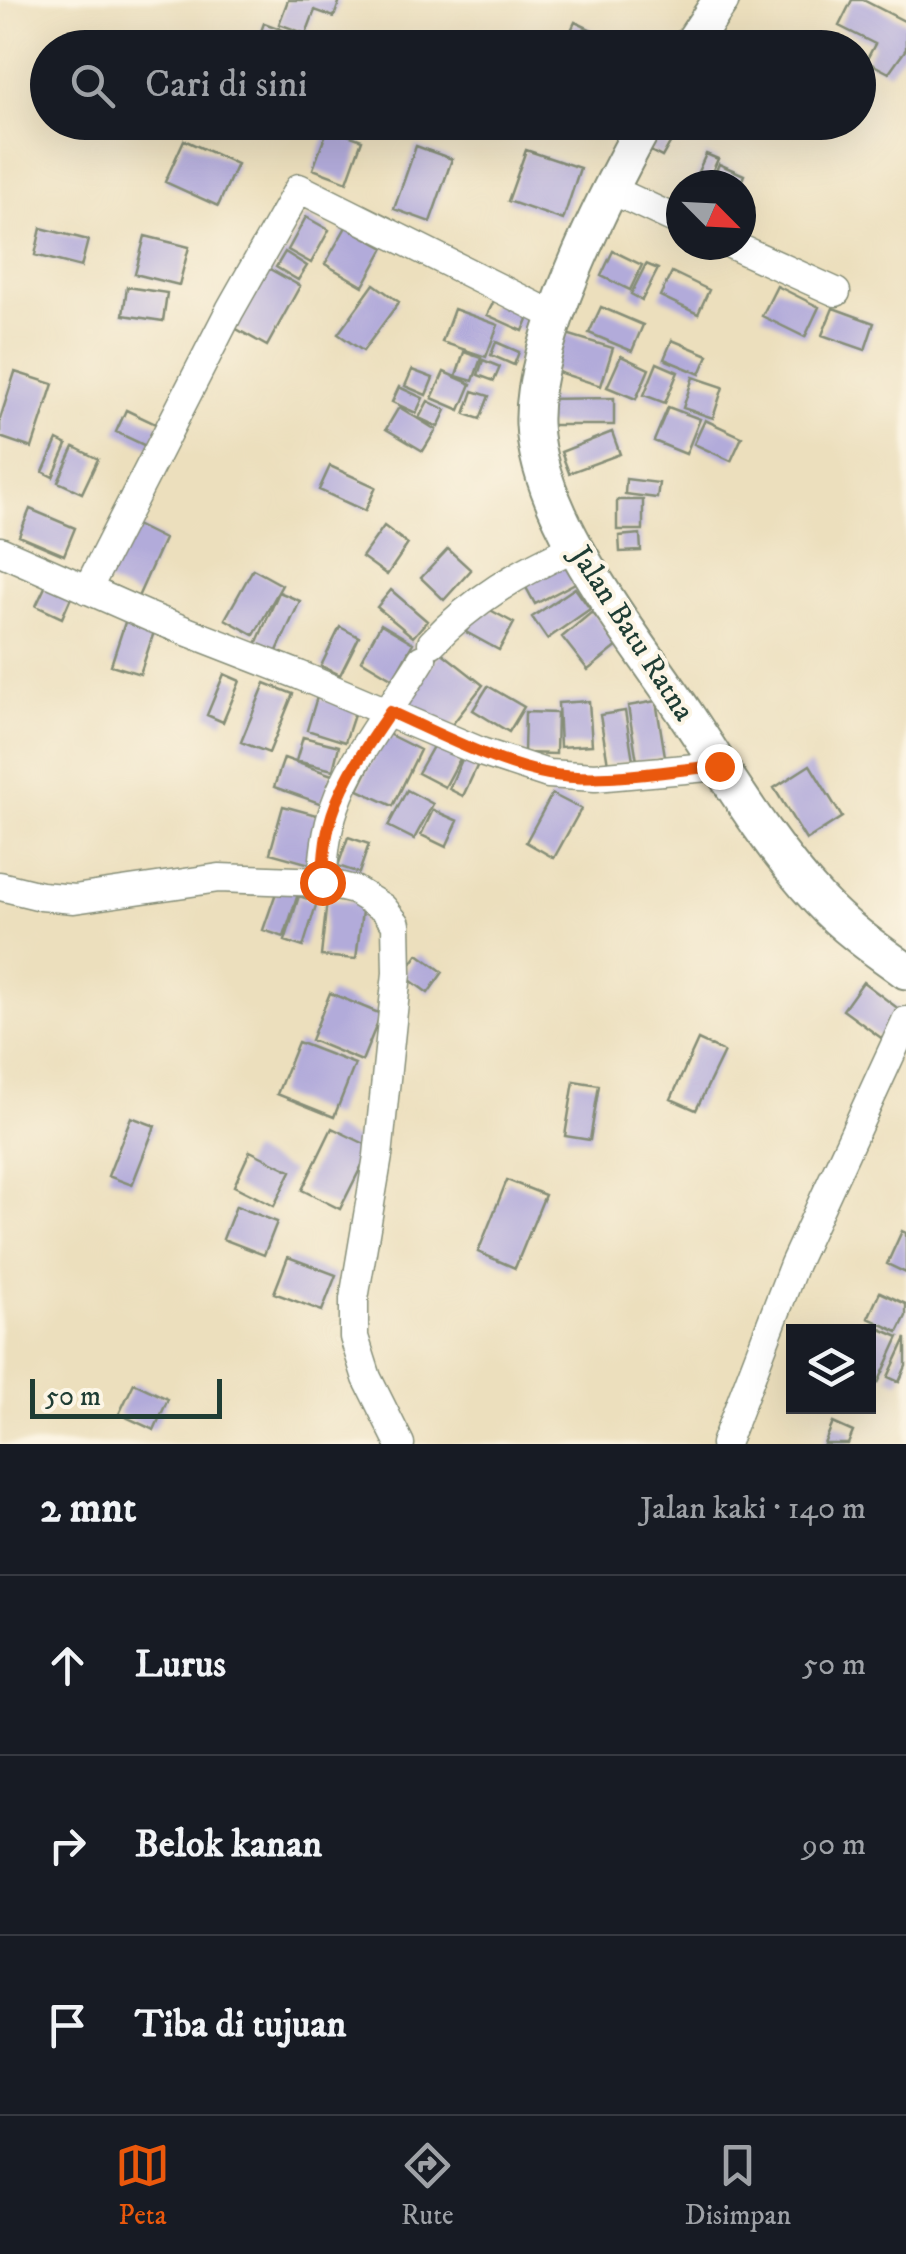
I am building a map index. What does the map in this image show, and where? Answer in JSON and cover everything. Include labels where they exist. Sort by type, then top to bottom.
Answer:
[{"type":"street","points":[[701,30],[722,0]]},
{"type":"street","name":"Jalan Batu Ratna","points":[[637,140],[557,317],[538,378],[534,422],[543,472],[575,546],[745,808],[818,899],[854,934],[906,972]]},
{"type":"street","points":[[87,590],[222,327],[299,188],[557,317]]},
{"type":"street","points":[[612,190],[666,215]]},
{"type":"street","points":[[756,256],[836,292]]},
{"type":"street","points":[[322,882],[329,826],[337,801],[358,760],[427,651],[455,618],[491,592],[575,546]]},
{"type":"street","points":[[0,551],[481,752],[548,774],[595,776],[719,766]]},
{"type":"street","points":[[0,886],[74,899],[220,878],[322,882],[354,890],[383,908],[396,924],[395,991],[378,1156],[354,1299],[354,1337],[367,1378],[400,1444]]},
{"type":"street","points":[[726,1444],[794,1264],[906,1020]]},
{"type":"building","points":[[288,0],[340,0],[334,17],[315,10],[308,30],[279,24]]},
{"type":"building","points":[[852,0],[863,0],[906,22],[906,49],[889,73],[876,66],[876,30],[847,30],[839,26]]},
{"type":"building","points":[[575,22],[592,30],[571,30]]},
{"type":"building","points":[[264,23],[283,30],[261,30]]},
{"type":"building","points":[[184,140],[237,164],[218,206],[165,182]]},
{"type":"building","points":[[324,140],[362,140],[347,182],[313,169]]},
{"type":"building","points":[[647,140],[672,140],[662,157],[643,147]]},
{"type":"building","points":[[416,146],[452,159],[430,222],[394,209]]},
{"type":"building","points":[[526,150],[580,168],[563,220],[508,201]]},
{"type":"building","points":[[706,154],[718,159],[713,170],[699,170]]},
{"type":"building","points":[[306,217],[329,230],[311,263],[288,250]]},
{"type":"building","points":[[346,227],[384,248],[363,286],[325,264]]},
{"type":"building","points":[[41,228],[88,240],[81,267],[35,255]]},
{"type":"building","points":[[145,236],[189,247],[179,285],[135,274]]},
{"type":"building","points":[[613,251],[642,265],[630,290],[601,276]]},
{"type":"building","points":[[285,252],[307,266],[298,280],[276,267]]},
{"type":"building","points":[[646,264],[658,269],[642,300],[631,294]]},
{"type":"building","points":[[266,267],[300,286],[267,346],[233,327]]},
{"type":"building","points":[[672,272],[709,290],[698,314],[660,296]]},
{"type":"building","points":[[374,284],[399,302],[363,351],[338,334]]},
{"type":"building","points":[[777,286],[819,307],[805,337],[762,316]]},
{"type":"building","points":[[127,287],[167,293],[163,321],[123,315]]},
{"type":"building","points":[[496,297],[531,312],[523,331],[487,315]]},
{"type":"building","points":[[601,307],[643,325],[632,351],[589,333]]},
{"type":"building","points":[[833,308],[874,323],[865,350],[822,335]]},
{"type":"building","points":[[454,309],[498,325],[486,357],[442,342]]},
{"type":"building","points":[[560,332],[613,348],[601,386],[548,369]]},
{"type":"building","points":[[672,340],[708,355],[700,374],[664,359]]},
{"type":"building","points":[[496,342],[519,352],[514,365],[491,355]]},
{"type":"building","points":[[464,352],[481,358],[473,381],[456,376]]},
{"type":"building","points":[[621,356],[649,369],[636,399],[607,387]]},
{"type":"building","points":[[483,360],[500,367],[494,381],[478,375]]},
{"type":"building","points":[[657,363],[678,372],[665,403],[644,395]]},
{"type":"building","points":[[412,370],[433,378],[426,395],[405,386]]},
{"type":"building","points":[[15,372],[53,384],[32,448],[0,437],[0,419]]},
{"type":"building","points":[[444,372],[471,384],[460,410],[432,398]]},
{"type":"building","points":[[693,377],[723,387],[713,418],[683,408]]},
{"type":"building","points":[[399,387],[423,398],[416,413],[392,402]]},
{"type":"building","points":[[473,391],[489,396],[480,419],[465,414]]},
{"type":"building","points":[[614,398],[614,425],[542,425],[542,399]]},
{"type":"building","points":[[428,401],[446,410],[438,427],[419,418]]},
{"type":"building","points":[[399,407],[436,430],[423,451],[386,429]]},
{"type":"building","points":[[668,407],[700,419],[686,454],[654,441]]},
{"type":"building","points":[[126,410],[160,426],[150,448],[116,432]]},
{"type":"building","points":[[705,420],[742,437],[731,461],[694,444]]},
{"type":"building","points":[[612,432],[620,454],[569,473],[561,452]]},
{"type":"building","points":[[57,440],[67,445],[53,477],[43,472]]},
{"type":"building","points":[[74,447],[98,459],[82,493],[58,482]]},
{"type":"building","points":[[330,466],[376,487],[365,511],[319,490]]},
{"type":"building","points":[[626,479],[659,483],[657,498],[625,494]]},
{"type":"building","points":[[617,500],[643,500],[643,530],[617,530]]},
{"type":"building","points":[[30,509],[75,528],[64,555],[19,536]]},
{"type":"building","points":[[134,524],[164,539],[138,597],[106,582]]},
{"type":"building","points":[[384,526],[408,544],[387,575],[362,557]]},
{"type":"building","points":[[640,534],[641,551],[620,552],[619,536]]},
{"type":"building","points":[[448,549],[471,570],[444,600],[421,578]]},
{"type":"building","points":[[565,555],[579,581],[535,604],[521,578]]},
{"type":"building","points":[[253,569],[282,585],[254,635],[225,619]]},
{"type":"building","points":[[47,583],[72,595],[62,618],[36,606]]},
{"type":"building","points":[[575,588],[590,609],[547,639],[532,617]]},
{"type":"building","points":[[391,590],[427,621],[413,637],[377,607]]},
{"type":"building","points":[[279,592],[300,601],[276,653],[256,644]]},
{"type":"building","points":[[481,605],[514,623],[499,650],[466,632]]},
{"type":"building","points":[[592,612],[619,645],[588,670],[562,637]]},
{"type":"building","points":[[127,616],[156,626],[140,674],[111,665]]},
{"type":"building","points":[[381,624],[413,643],[393,679],[361,660]]},
{"type":"building","points":[[340,627],[359,637],[340,675],[321,666]]},
{"type":"building","points":[[441,652],[483,685],[444,735],[402,703]]},
{"type":"building","points":[[224,674],[240,681],[223,722],[207,715]]},
{"type":"building","points":[[265,683],[293,694],[269,753],[241,742]]},
{"type":"building","points":[[488,686],[524,707],[509,732],[473,710]]},
{"type":"building","points":[[317,697],[356,709],[345,742],[307,730]]},
{"type":"building","points":[[589,701],[592,745],[560,747],[558,703]]},
{"type":"building","points":[[656,701],[665,756],[637,761],[628,706]]},
{"type":"building","points":[[625,711],[633,760],[608,764],[600,715]]},
{"type":"building","points":[[525,712],[557,713],[556,754],[524,753]]},
{"type":"building","points":[[386,733],[420,750],[393,806],[358,790]]},
{"type":"building","points":[[303,737],[339,746],[333,770],[296,761]]},
{"type":"building","points":[[435,743],[461,757],[445,787],[418,773]]},
{"type":"building","points":[[464,755],[479,762],[463,796],[449,789]]},
{"type":"building","points":[[284,758],[332,775],[322,804],[274,787]]},
{"type":"building","points":[[810,765],[842,817],[806,840],[774,788]]},
{"type":"building","points":[[407,790],[433,804],[414,839],[388,826]]},
{"type":"building","points":[[552,794],[581,809],[554,858],[526,842]]},
{"type":"building","points":[[283,806],[324,817],[310,864],[270,853]]},
{"type":"building","points":[[433,810],[458,821],[446,847],[421,835]]},
{"type":"building","points":[[348,837],[369,844],[359,873],[338,866]]},
{"type":"building","points":[[279,884],[299,891],[284,937],[263,930]]},
{"type":"building","points":[[299,896],[317,902],[303,947],[285,941]]},
{"type":"building","points":[[327,900],[363,903],[356,959],[321,956]]},
{"type":"building","points":[[418,954],[443,972],[428,993],[403,975]]},
{"type":"building","points":[[863,982],[904,1013],[884,1040],[843,1010]]},
{"type":"building","points":[[330,993],[381,1014],[362,1061],[311,1040]]},
{"type":"building","points":[[698,1040],[724,1052],[696,1110],[671,1099]]},
{"type":"building","points":[[298,1042],[355,1064],[334,1117],[277,1094]]},
{"type":"building","points":[[574,1081],[599,1085],[590,1140],[565,1136]]},
{"type":"building","points":[[131,1117],[155,1126],[132,1185],[108,1176]]},
{"type":"building","points":[[332,1128],[371,1147],[340,1209],[302,1190]]},
{"type":"building","points":[[250,1151],[291,1171],[274,1206],[234,1186]]},
{"type":"building","points":[[507,1180],[545,1195],[515,1268],[478,1252]]},
{"type":"building","points":[[236,1206],[277,1222],[264,1255],[223,1239]]},
{"type":"building","points":[[902,1231],[906,1233],[906,1273],[887,1264]]},
{"type":"building","points":[[288,1257],[336,1275],[322,1311],[274,1293]]},
{"type":"building","points":[[880,1292],[906,1304],[906,1316],[898,1332],[868,1318]]},
{"type":"building","points":[[876,1327],[899,1337],[876,1382]]},
{"type":"building","points":[[906,1338],[906,1366],[899,1382],[888,1377]]},
{"type":"building","points":[[134,1383],[168,1399],[154,1430],[119,1414]]},
{"type":"building","points":[[833,1423],[853,1432],[848,1444],[824,1444]]},
{"type":"route","points":[[322,882],[326,840],[337,801],[390,712],[481,752],[548,774],[595,776],[719,766]]}]
